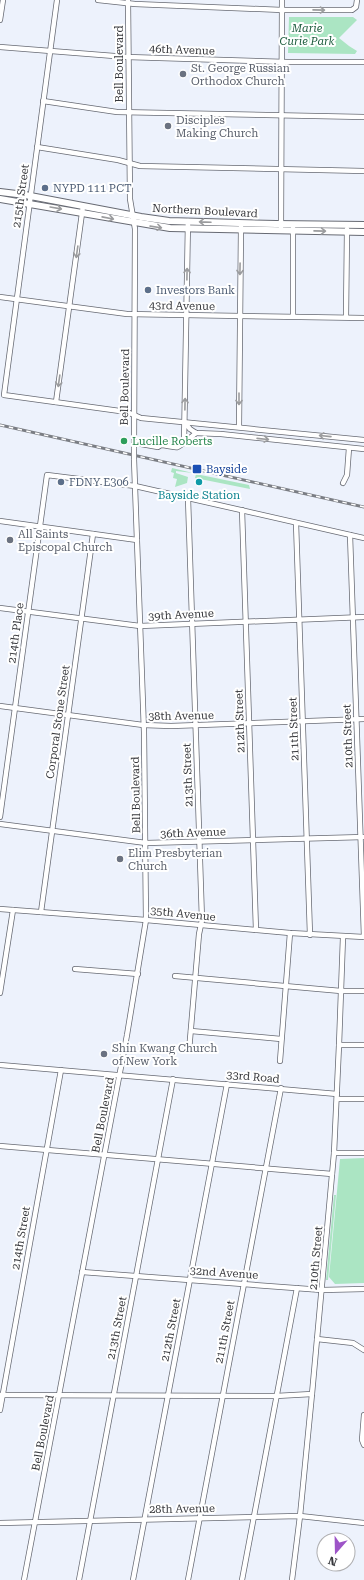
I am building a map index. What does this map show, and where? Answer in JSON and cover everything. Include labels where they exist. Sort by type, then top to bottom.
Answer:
[{"type":"main road","name":"Northern Boulevard","points":[[0,192],[169,221],[281,227],[364,225]]},
{"type":"main road","name":"Northern Boulevard","points":[[0,199],[170,228],[188,229],[241,226]]},
{"type":"main road","name":"Northern Boulevard","points":[[293,227],[364,232]]},
{"type":"street","points":[[0,20],[3,0]]},
{"type":"street","name":"215th Street","points":[[56,0],[16,299],[3,378],[4,394],[56,402]]},
{"type":"street","points":[[98,0],[285,10],[352,10],[356,7],[357,0]]},
{"type":"street","points":[[281,227],[282,62],[285,10],[282,0]]},
{"type":"street","name":"Bell Boulevard","points":[[24,1580],[120,1075],[146,920],[144,725],[134,459],[134,223],[132,215],[129,163],[128,1]]},
{"type":"street","name":"46th Avenue","points":[[0,47],[128,57],[282,62],[364,62]]},
{"type":"street","points":[[43,100],[117,112],[364,117]]},
{"type":"street","points":[[37,147],[118,160],[140,166],[364,171]]},
{"type":"street","points":[[83,206],[56,402],[127,412],[141,418],[364,440]]},
{"type":"street","points":[[184,443],[188,221]]},
{"type":"street","points":[[346,317],[347,225]]},
{"type":"street","points":[[239,427],[241,226]]},
{"type":"street","points":[[293,227],[293,316]]},
{"type":"street","name":"43rd Avenue","points":[[0,297],[135,314],[364,318]]},
{"type":"street","points":[[185,423],[190,430],[196,433],[221,434],[364,449]]},
{"type":"street","points":[[280,432],[280,441]]},
{"type":"street","points":[[134,441],[141,444],[158,447],[161,444],[178,448],[196,433]]},
{"type":"street","points":[[342,483],[347,474],[349,448]]},
{"type":"street","name":"214th Place","points":[[0,817],[47,475],[135,486]]},
{"type":"street","points":[[135,486],[364,538]]},
{"type":"street","name":"213th Street","points":[[188,498],[202,920],[190,1051]]},
{"type":"street","name":"212th Street","points":[[242,510],[256,930]]},
{"type":"street","points":[[0,522],[137,540]]},
{"type":"street","name":"211th Street","points":[[296,522],[310,935]]},
{"type":"street","name":"Corporal Stone Street","points":[[41,912],[92,534]]},
{"type":"street","name":"210th Street","points":[[350,535],[356,719],[362,837],[364,937]]},
{"type":"street","name":"39th Avenue","points":[[0,608],[140,626],[364,617]]},
{"type":"street","name":"38th Avenue","points":[[0,706],[144,725],[196,725],[364,719]]},
{"type":"street","name":"36th Avenue","points":[[0,824],[146,843],[362,837]]},
{"type":"street","name":"35th Avenue","points":[[0,909],[146,920],[290,934],[364,937]]},
{"type":"street","points":[[0,993],[14,910]]},
{"type":"street","points":[[280,1061],[290,934]]},
{"type":"street","name":"210th Street","points":[[292,1580],[318,1339],[334,1153],[342,937]]},
{"type":"street","points":[[75,969],[138,974]]},
{"type":"street","points":[[175,976],[341,991],[364,991]]},
{"type":"street","points":[[191,1031],[281,1039]]},
{"type":"street","points":[[339,1045],[364,1045]]},
{"type":"street","name":"33rd Road","points":[[0,1065],[337,1094]]},
{"type":"street","name":"214th Street","points":[[0,1410],[1,1395],[61,1070]]},
{"type":"street","name":"213th Street","points":[[79,1580],[173,1080]]},
{"type":"street","name":"212th Street","points":[[133,1580],[227,1084]]},
{"type":"street","name":"211th Street","points":[[188,1580],[281,1088]]},
{"type":"street","points":[[337,1099],[364,1099]]},
{"type":"street","points":[[0,1146],[332,1174]]},
{"type":"street","points":[[334,1153],[364,1153]]},
{"type":"street","name":"32nd Avenue","points":[[82,1272],[322,1290],[364,1289]]},
{"type":"street","points":[[242,1580],[297,1288]]},
{"type":"street","points":[[318,1339],[353,1343],[364,1350]]},
{"type":"street","points":[[1,1395],[276,1396],[312,1394]]},
{"type":"street","points":[[364,1415],[362,1440],[364,1446]]},
{"type":"street","name":"28th Avenue","points":[[0,1523],[300,1516],[364,1523]]},
{"type":"green space","name":"Marie Curie Park","points":[[289,17],[353,17],[357,20],[339,38],[357,51],[355,54],[288,53]]},
{"type":"green space","points":[[172,468],[193,473],[176,471],[176,473],[188,477],[187,483],[175,487],[177,479],[173,478],[174,473],[171,472]]},
{"type":"green space","points":[[196,474],[249,485],[250,489],[195,478]]},
{"type":"green space","points":[[364,1158],[364,1283],[335,1284],[329,1277],[340,1159]]},
{"type":"green space","points":[[334,1195],[336,1195],[328,1280],[326,1280]]},
{"type":"railway","points":[[0,425],[364,507]]},
{"type":"place","name":"St. George Russian Orthodox Church","points":[[183,74]]},
{"type":"place","name":"Disciples Making Church","points":[[168,126]]},
{"type":"place","name":"NYPD 111 PCT","points":[[45,188]]},
{"type":"place","name":"Investors Bank","points":[[148,290]]},
{"type":"place","name":"Lucille Roberts","points":[[124,441]]},
{"type":"place","name":"Bayside","points":[[197,469]]},
{"type":"place","name":"FDNY E306","points":[[61,482]]},
{"type":"place","name":"Bayside Station","points":[[199,482]]},
{"type":"place","name":"All Saints Episcopal Church","points":[[10,540]]},
{"type":"place","name":"Elim Presbyterian Church","points":[[120,859]]},
{"type":"place","name":"Shin Kwang Church of New York","points":[[104,1054]]}]
